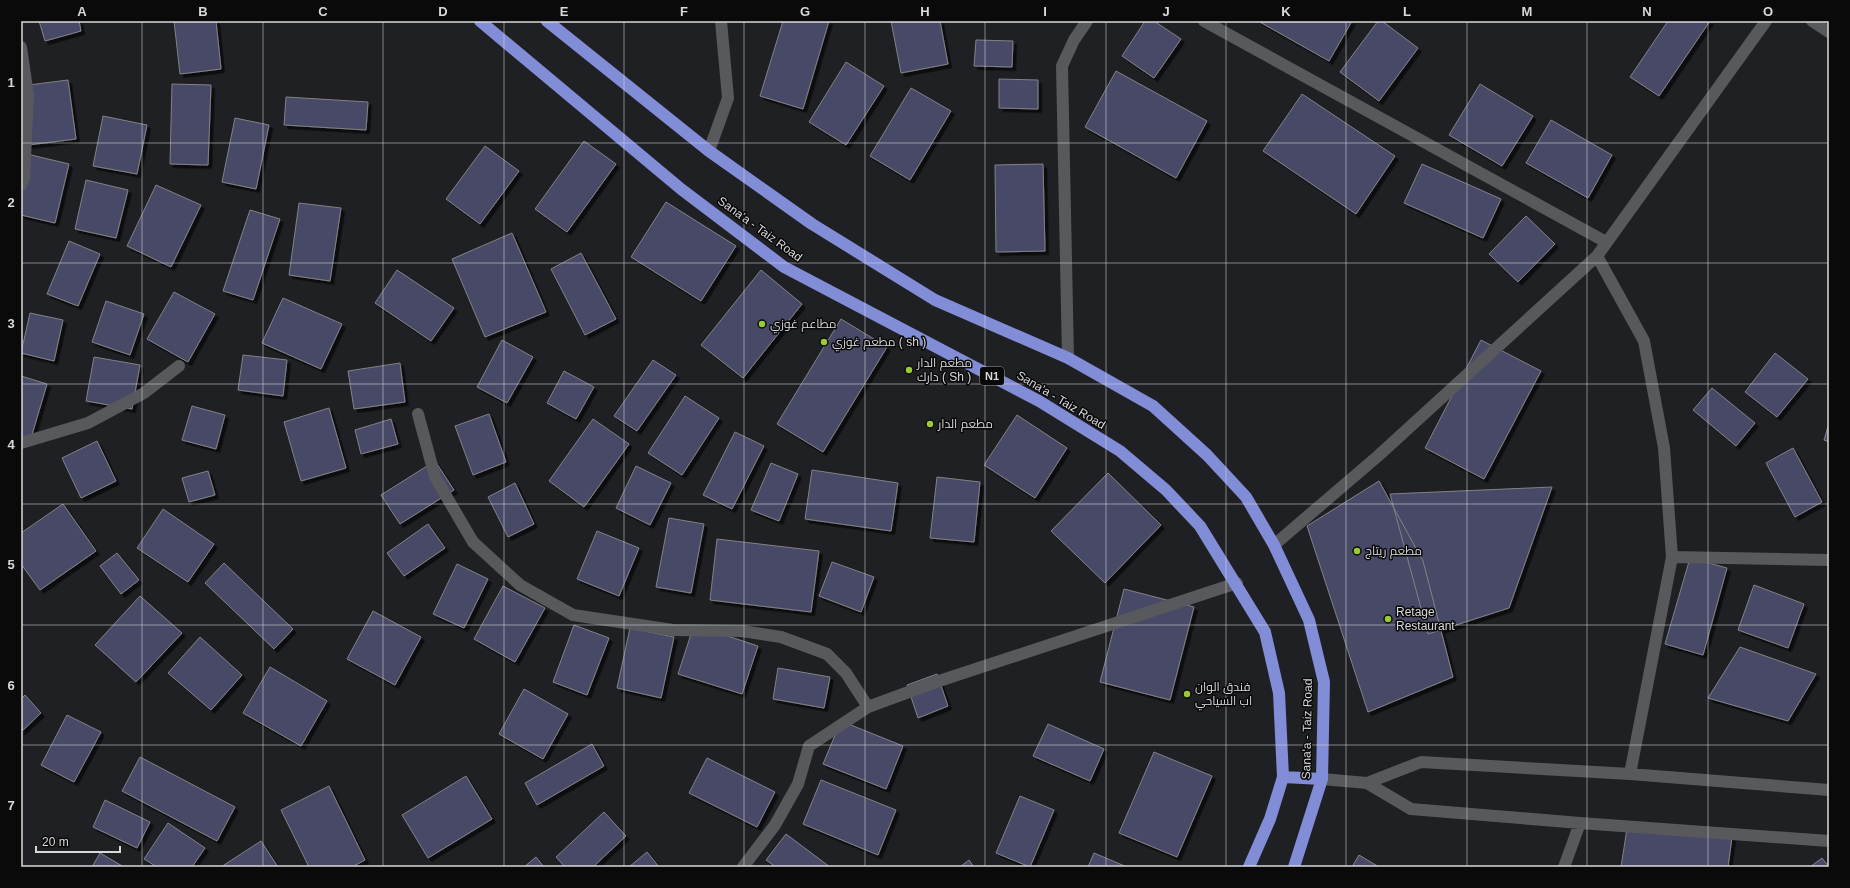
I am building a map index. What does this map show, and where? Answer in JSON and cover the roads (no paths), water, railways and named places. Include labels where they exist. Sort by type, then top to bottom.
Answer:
[{"type":"highway","name":"Sana'a - Taiz Road","points":[[480,21],[681,189],[784,267],[1039,401],[1120,451],[1166,490],[1200,526],[1237,583],[1265,632],[1279,693],[1283,777],[1270,819],[1249,867]]},
{"type":"highway","name":"Sana'a - Taiz Road","points":[[547,21],[709,151],[812,224],[935,300],[1068,358],[1153,406],[1207,455],[1246,497],[1274,545],[1309,620],[1324,682],[1322,780],[1294,867]]},
{"type":"highway","points":[[1283,777],[1322,780]]},
{"type":"street","points":[[709,151],[728,98],[721,21]]},
{"type":"street","points":[[1068,358],[1062,66],[1074,40],[1087,21]]},
{"type":"street","points":[[1204,21],[1606,242]]},
{"type":"street","points":[[1274,545],[1378,456],[1597,256],[1766,21]]},
{"type":"street","points":[[1812,21],[1829,32]]},
{"type":"street","points":[[21,47],[28,95],[24,179],[21,185]]},
{"type":"street","points":[[1597,256],[1644,341],[1664,448],[1672,557],[1630,774]]},
{"type":"street","points":[[21,443],[88,423],[144,393],[178,366]]},
{"type":"street","points":[[418,414],[435,477],[473,542],[520,585],[573,615],[673,630],[742,631],[781,637],[827,654],[846,673],[868,707]]},
{"type":"street","points":[[1672,557],[1829,560]]},
{"type":"street","points":[[743,867],[775,825],[798,784],[809,746],[868,707],[1237,583]]},
{"type":"street","points":[[1322,780],[1367,783],[1421,762],[1630,774],[1829,790]]},
{"type":"street","points":[[1367,783],[1411,809],[1829,841]]},
{"type":"street","points":[[1564,867],[1580,823]]},
{"type":"place","name":"مطاعم غوزي","points":[[762,324]]},
{"type":"place","name":"مطعم غوزي ( sh )","points":[[824,342]]},
{"type":"place","name":"مطعم الدار دارك ( Sh )","points":[[909,370]]},
{"type":"place","name":"مطعم الدار","points":[[930,424]]},
{"type":"place","name":"مطعم ريتاج","points":[[1357,551]]},
{"type":"place","name":"Retage Restaurant","points":[[1388,619]]},
{"type":"place","name":"فندق الوان اب السياحي","points":[[1187,694]]}]
